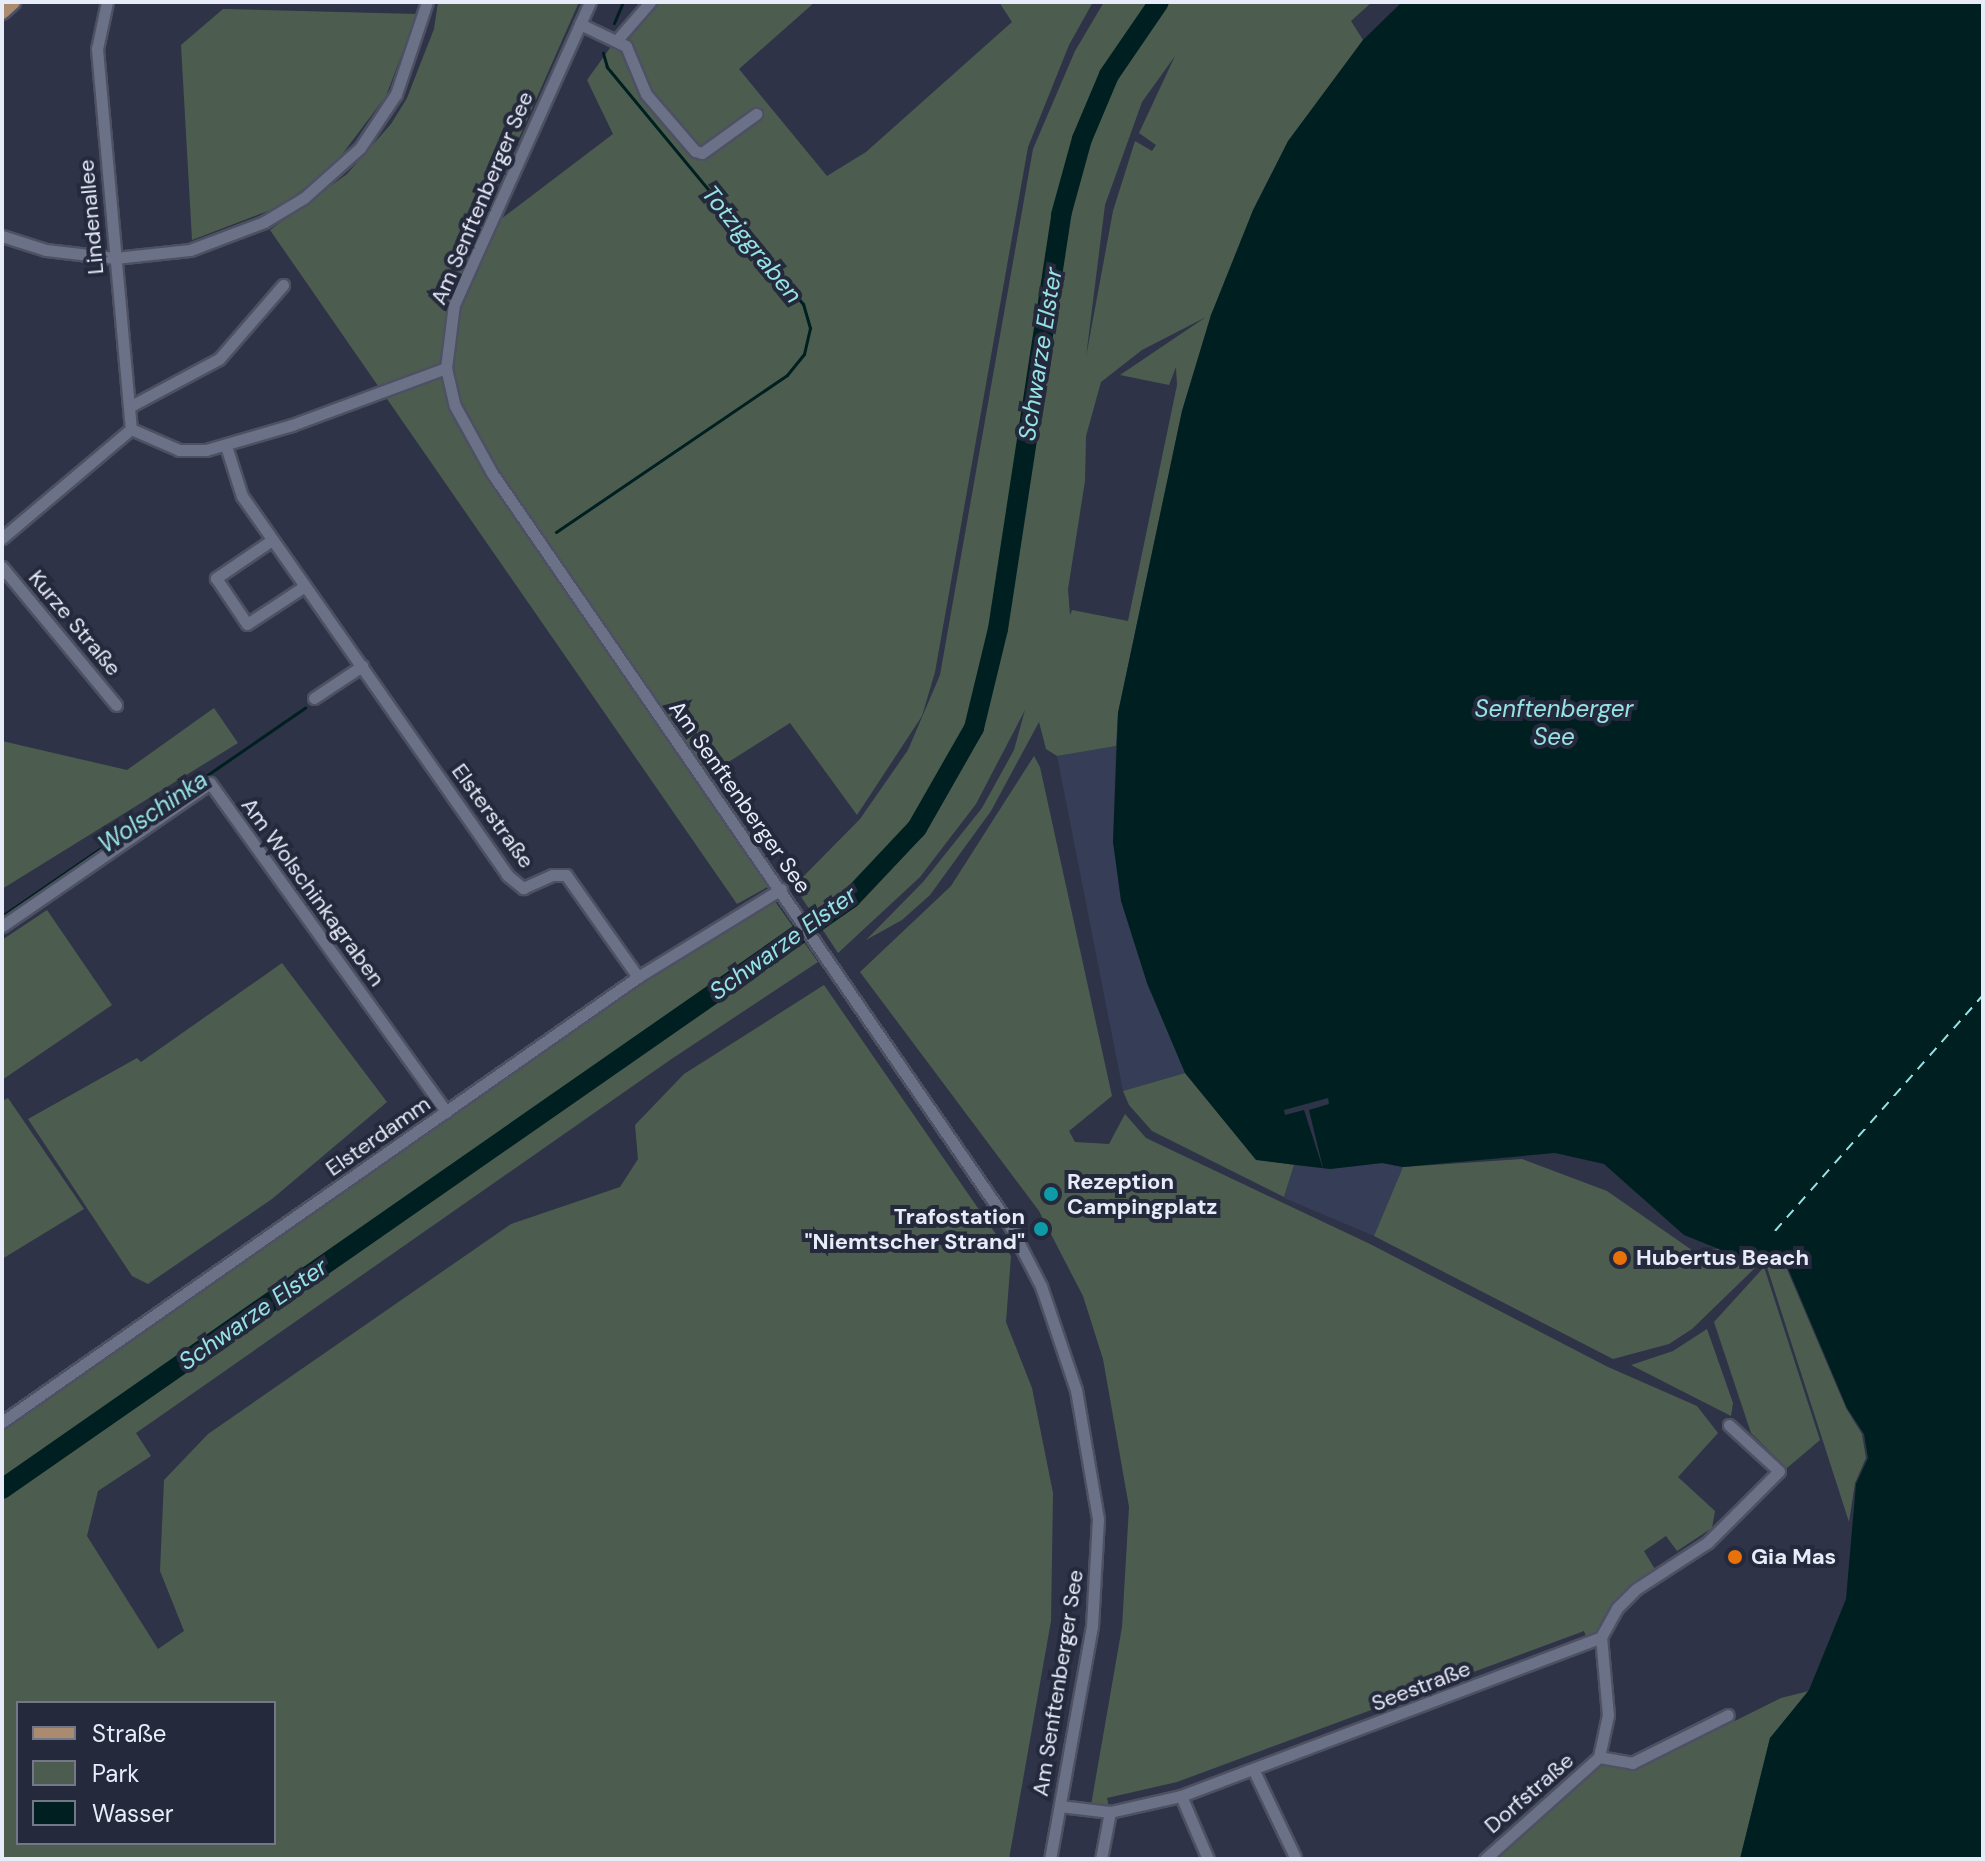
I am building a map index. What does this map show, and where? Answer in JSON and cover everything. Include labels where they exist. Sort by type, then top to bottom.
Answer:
[{"type":"main road","points":[[2,12],[13,2]]},
{"type":"street","name":"Lindenallee","points":[[107,2],[97,49],[131,429]]},
{"type":"street","points":[[2,236],[46,250],[115,258],[178,252],[222,240],[273,217],[327,179],[360,148],[396,94],[427,2]]},
{"type":"street","name":"Am Senftenberger See","points":[[590,2],[460,291],[447,338],[446,368],[468,437],[1009,1224],[1041,1286],[1072,1378],[1098,1519],[1097,1581],[1050,1859]]},
{"type":"street","points":[[617,40],[650,2]]},
{"type":"street","points":[[580,24],[626,46],[646,94],[695,151],[702,153],[756,114]]},
{"type":"street","points":[[129,407],[219,359],[283,285]]},
{"type":"street","points":[[2,538],[131,429],[179,450],[226,446],[446,368]]},
{"type":"street","name":"Elsterstraße","points":[[226,446],[242,496],[507,875],[523,888],[552,875],[566,875],[638,977]]},
{"type":"street","points":[[272,540],[216,578],[247,624],[305,586]]},
{"type":"street","name":"Kurze Straße","points":[[2,567],[116,705]]},
{"type":"street","points":[[314,698],[362,666]]},
{"type":"street","name":"Am Wolschinkagraben","points":[[2,926],[210,783],[446,1112]]},
{"type":"street","name":"Elsterdamm","points":[[2,1422],[638,977],[781,889]]},
{"type":"street","points":[[1601,1637],[1636,1589],[1708,1542],[1779,1471],[1729,1425]]},
{"type":"street","name":"Seestraße","points":[[1060,1806],[1110,1812],[1181,1796],[1254,1771],[1601,1637]]},
{"type":"street","name":"Dorfstraße","points":[[1485,1859],[1599,1757],[1608,1715],[1601,1637]]},
{"type":"street","name":"Dorfstraße","points":[[1599,1757],[1632,1763],[1728,1715]]},
{"type":"street","points":[[1254,1771],[1295,1857]]},
{"type":"street","points":[[1181,1796],[1208,1859]]},
{"type":"street","points":[[1101,1859],[1110,1812]]},
{"type":"shaded area","points":[[1116,746],[1113,842],[1147,983],[1185,1073],[1123,1091],[1057,756]]},
{"type":"shaded area","points":[[1382,1163],[1403,1167],[1374,1236],[1284,1198],[1294,1165],[1330,1169]]},
{"type":"green space","points":[[438,2],[579,2],[485,215],[501,219],[613,134],[587,80],[643,2],[815,2],[739,69],[827,176],[866,152],[1012,22],[999,2],[1093,2],[1069,45],[1028,147],[935,672],[922,716],[857,815],[790,723],[697,782],[771,885],[737,904],[270,230],[347,174],[391,124],[407,98],[434,29]]},
{"type":"green space","points":[[1104,2],[1372,2],[1351,21],[1363,40],[1289,141],[1211,315],[1182,411],[1118,713],[1116,746],[1057,756],[1046,749],[1039,722],[991,811],[930,895],[902,920],[866,940],[923,882],[982,808],[1014,750],[1025,710],[976,804],[920,877],[838,953],[794,886],[860,819],[908,750],[940,675],[1033,149],[1075,51]],"holes":[[[1175,56],[1139,133],[1156,145],[1152,151],[1135,141],[1113,211],[1086,357],[1105,205],[1142,102]],[[1206,317],[1120,375],[1169,385],[1176,367],[1177,385],[1128,621],[1072,610],[1070,615],[1068,589],[1085,481],[1086,436],[1101,382],[1142,350]]]},
{"type":"green space","points":[[223,9],[417,14],[386,96],[334,165],[281,206],[192,240],[181,45]]},
{"type":"green space","points":[[214,708],[238,743],[2,889],[2,741],[127,770]]},
{"type":"green space","points":[[1034,756],[1040,767],[1112,1096],[1069,1131],[1075,1142],[1109,1144],[1125,1114],[1146,1138],[1370,1244],[1608,1367],[1697,1406],[1718,1433],[1678,1477],[1715,1511],[1712,1528],[1677,1551],[1666,1536],[1644,1551],[1656,1571],[1636,1582],[1589,1644],[1584,1631],[1177,1782],[1107,1798],[1110,1812],[1090,1811],[1122,1627],[1129,1507],[1103,1359],[1083,1296],[1039,1211],[860,972],[951,886]]},
{"type":"green space","points":[[774,900],[818,962],[670,1060],[136,1433],[151,1456],[98,1491],[87,1536],[158,1649],[184,1631],[160,1571],[164,1480],[208,1434],[511,1224],[620,1187],[638,1159],[635,1125],[684,1074],[824,985],[1011,1256],[1006,1322],[1032,1388],[1053,1493],[1051,1621],[1009,1859],[2,1859],[2,1423],[642,984]]},
{"type":"green space","points":[[47,910],[112,1005],[2,1080],[2,940]]},
{"type":"green space","points":[[282,963],[387,1102],[272,1199],[148,1284],[132,1276],[28,1119],[137,1058],[141,1062]]},
{"type":"green space","points":[[1185,1073],[1256,1159],[1294,1165],[1284,1197],[1152,1131],[1129,1105],[1123,1091]]},
{"type":"green space","points":[[8,1098],[84,1209],[2,1259],[2,1101]]},
{"type":"green space","points":[[1522,1159],[1607,1191],[1699,1255],[1717,1249],[1759,1259],[1756,1267],[1692,1329],[1669,1344],[1613,1359],[1374,1236],[1403,1167]]},
{"type":"green space","points":[[1765,1261],[1786,1267],[1846,1408],[1862,1434],[1866,1458],[1855,1483],[1849,1522]]},
{"type":"green space","points":[[1764,1267],[1820,1440],[1787,1468],[1751,1433],[1714,1322]]},
{"type":"green space","points":[[1707,1329],[1733,1403],[1731,1416],[1631,1365],[1673,1351]]},
{"type":"green space","points":[[1809,1691],[1770,1738],[1740,1859],[1498,1859],[1599,1764],[1636,1770],[1781,1698]]},
{"type":"water","name":"Senftenberger See","points":[[1402,2],[1983,2],[1983,1859],[1740,1859],[1770,1738],[1809,1690],[1846,1599],[1856,1484],[1868,1458],[1864,1434],[1847,1408],[1787,1266],[1778,1260],[1741,1258],[1684,1235],[1604,1164],[1555,1153],[1403,1167],[1382,1163],[1330,1169],[1256,1160],[1185,1073],[1147,983],[1121,901],[1113,842],[1118,713],[1182,411],[1211,315],[1253,210],[1288,141],[1363,40]]},
{"type":"pier","points":[[1328,1098],[1329,1104],[1309,1110],[1324,1172],[1304,1110],[1285,1115],[1284,1110]]},
{"type":"waterway","name":"Totziggraben","points":[[614,23],[623,2]]},
{"type":"waterway","name":"Schwarze Elster","points":[[2,1489],[851,898],[917,828],[974,728],[998,629],[1061,215],[1082,139],[1109,75],[1159,2]]},
{"type":"waterway","name":"Totziggraben","points":[[556,532],[787,375],[804,354],[810,328],[803,304],[607,67],[603,53]]},
{"type":"waterway","name":"Wolschinka","points":[[2,916],[305,708]]},
{"type":"ferry route","points":[[1775,1231],[1983,995]]},
{"type":"place","name":"Rezeption Campingplatz","points":[[1051,1194]]},
{"type":"place","name":"Trafostation \"Niemtscher Strand\"","points":[[1041,1229]]},
{"type":"place","name":"Hubertus Beach","points":[[1620,1258]]},
{"type":"place","name":"Gia Mas","points":[[1735,1557]]}]
